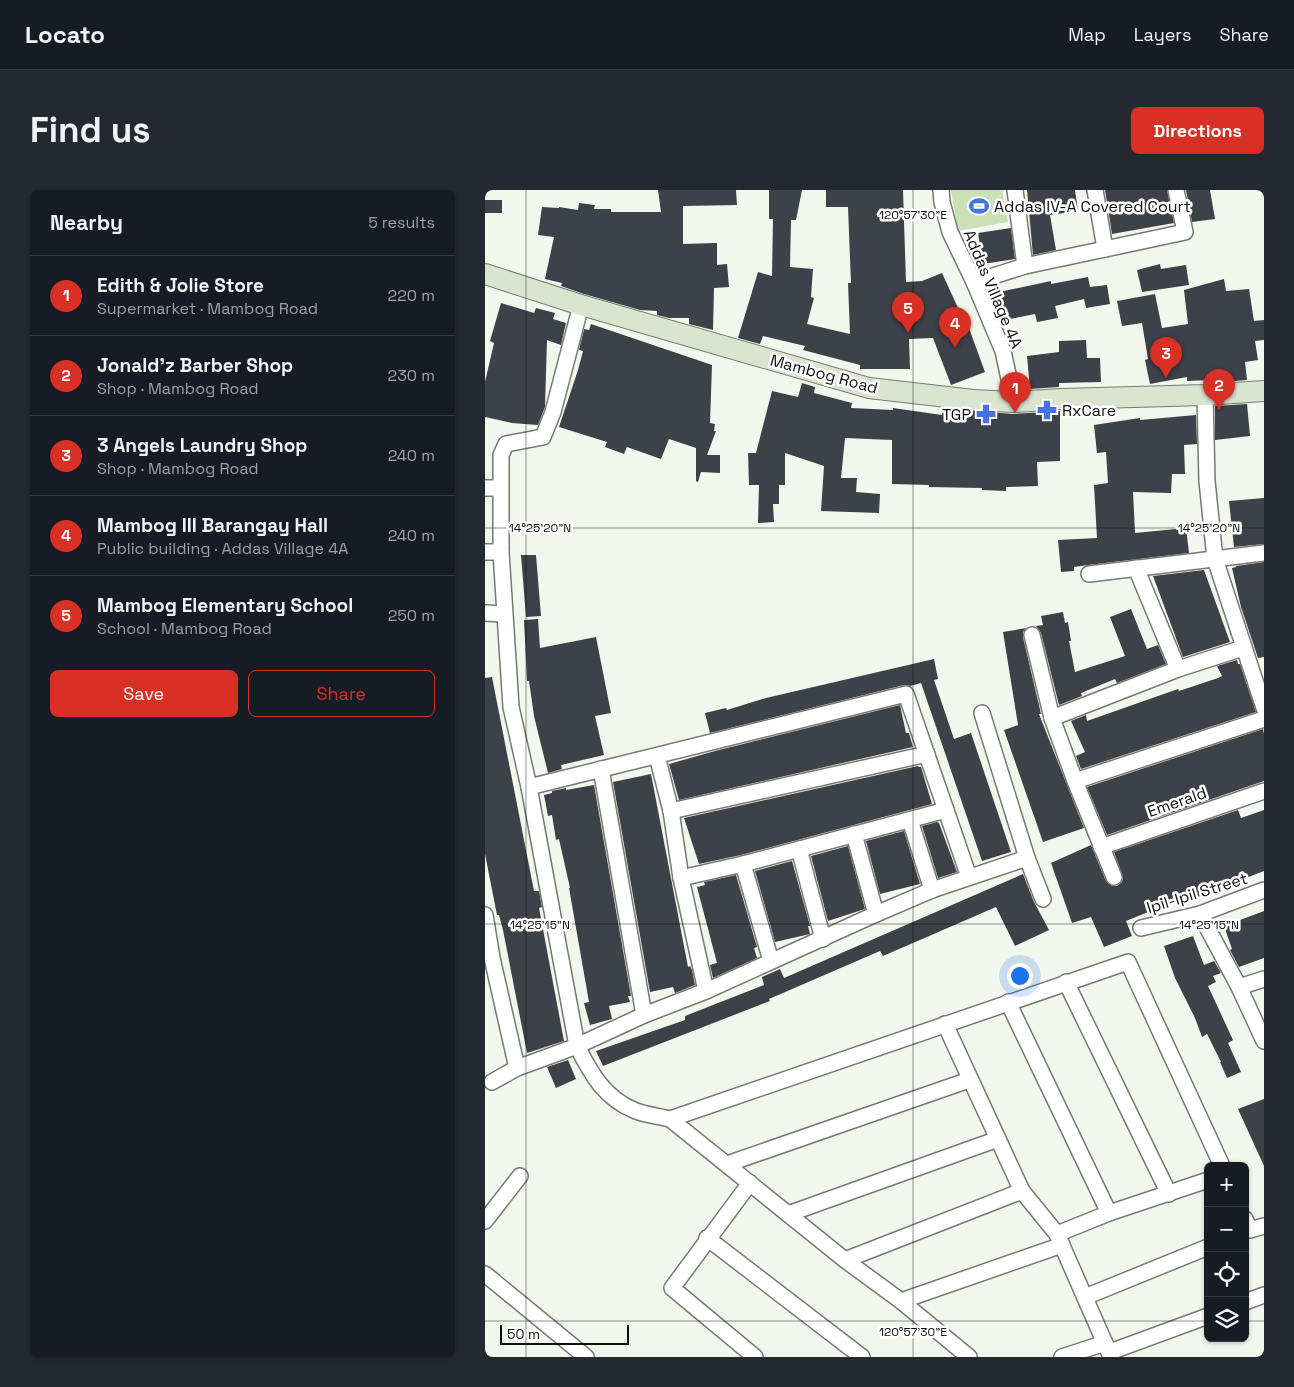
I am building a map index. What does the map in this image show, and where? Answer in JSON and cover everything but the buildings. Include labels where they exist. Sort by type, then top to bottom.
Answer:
[{"type":"main road","name":"Mambog Road","points":[[485,274],[581,305],[869,388],[973,400],[1014,402],[1264,391]]},
{"type":"street","name":"Addas Village 4A","points":[[941,190],[942,202],[950,232],[974,282],[1003,351],[1014,402]]},
{"type":"street","points":[[1015,190],[1025,266]]},
{"type":"street","points":[[1095,190],[1105,249]]},
{"type":"street","points":[[974,282],[1025,266],[1185,232],[1176,190]]},
{"type":"street","points":[[581,305],[553,412],[543,437],[506,444],[501,455],[493,488],[501,552],[511,707],[529,787],[577,1046],[589,1071],[603,1090],[622,1105],[638,1112],[670,1119],[969,1357]]},
{"type":"street","points":[[1205,395],[1207,481],[1215,559],[1264,708]]},
{"type":"street","points":[[485,552],[501,552]]},
{"type":"street","points":[[1089,574],[1264,552]]},
{"type":"street","points":[[1135,568],[1178,669]]},
{"type":"street","points":[[485,613],[504,614]]},
{"type":"street","points":[[1032,635],[1052,718],[1114,877]]},
{"type":"street","points":[[1052,718],[1178,669],[1243,648]]},
{"type":"street","points":[[529,787],[906,694],[969,877]]},
{"type":"street","points":[[982,713],[1027,858],[1043,899]]},
{"type":"street","points":[[1075,781],[1264,720]]},
{"type":"street","points":[[671,811],[927,754]]},
{"type":"street","points":[[657,756],[671,811],[681,878],[706,991]]},
{"type":"street","points":[[601,768],[644,1015]]},
{"type":"street","name":"Emerald","points":[[1101,847],[1264,791]]},
{"type":"street","points":[[681,878],[743,864],[946,810]]},
{"type":"street","points":[[910,820],[932,890]]},
{"type":"street","points":[[854,834],[876,914]]},
{"type":"street","points":[[799,849],[823,939]]},
{"type":"street","points":[[493,1082],[517,1068],[577,1046],[644,1015],[706,991],[932,890],[1027,858]]},
{"type":"street","points":[[743,864],[771,962]]},
{"type":"street","name":"Ipil-Ipil Street","points":[[1141,928],[1200,914],[1264,890]]},
{"type":"street","points":[[1200,914],[1239,987],[1264,1041]]},
{"type":"street","points":[[485,915],[489,958],[517,1068]]},
{"type":"street","points":[[670,1119],[1125,962],[1129,964],[1221,1162]]},
{"type":"street","points":[[1239,987],[1264,978]]},
{"type":"street","points":[[1066,982],[1169,1194]]},
{"type":"street","points":[[1007,1002],[1109,1214]]},
{"type":"street","points":[[945,1024],[969,1080],[1022,1191],[1059,1240],[1109,1351]]},
{"type":"street","points":[[727,1164],[969,1080]]},
{"type":"street","points":[[788,1214],[997,1139]]},
{"type":"street","points":[[485,1220],[520,1176]]},
{"type":"street","points":[[901,1301],[1059,1240],[1109,1214],[1204,1181]]},
{"type":"street","points":[[750,1183],[707,1238],[672,1288],[755,1357]]},
{"type":"street","points":[[845,1260],[1022,1191]]},
{"type":"street","points":[[707,1238],[862,1357]]},
{"type":"street","points":[[1085,1297],[1204,1249]]},
{"type":"street","points":[[485,1274],[586,1357]]},
{"type":"street","points":[[1249,1300],[1264,1294]]},
{"type":"street","points":[[1062,1357],[1109,1351],[1204,1317]]},
{"type":"green space","name":"Addas IV-A Covered Court","points":[[951,190],[1002,190],[1008,222],[958,231]]},
{"type":"place","name":"Addas IV-A Covered Court","points":[[979,206]]},
{"type":"place","name":"Mambog Elementary School","points":[[908,333]]},
{"type":"place","name":"Mambog III Barangay Hall","points":[[955,348]]},
{"type":"place","name":"3 Angels Laundry Shop","points":[[1166,378]]},
{"type":"place","name":"RxCare","points":[[1047,410]]},
{"type":"place","name":"Jonald'z Barber Shop","points":[[1219,410]]},
{"type":"place","name":"Edith & Jolie Store","points":[[1015,413]]},
{"type":"place","name":"TGP","points":[[986,414]]}]
